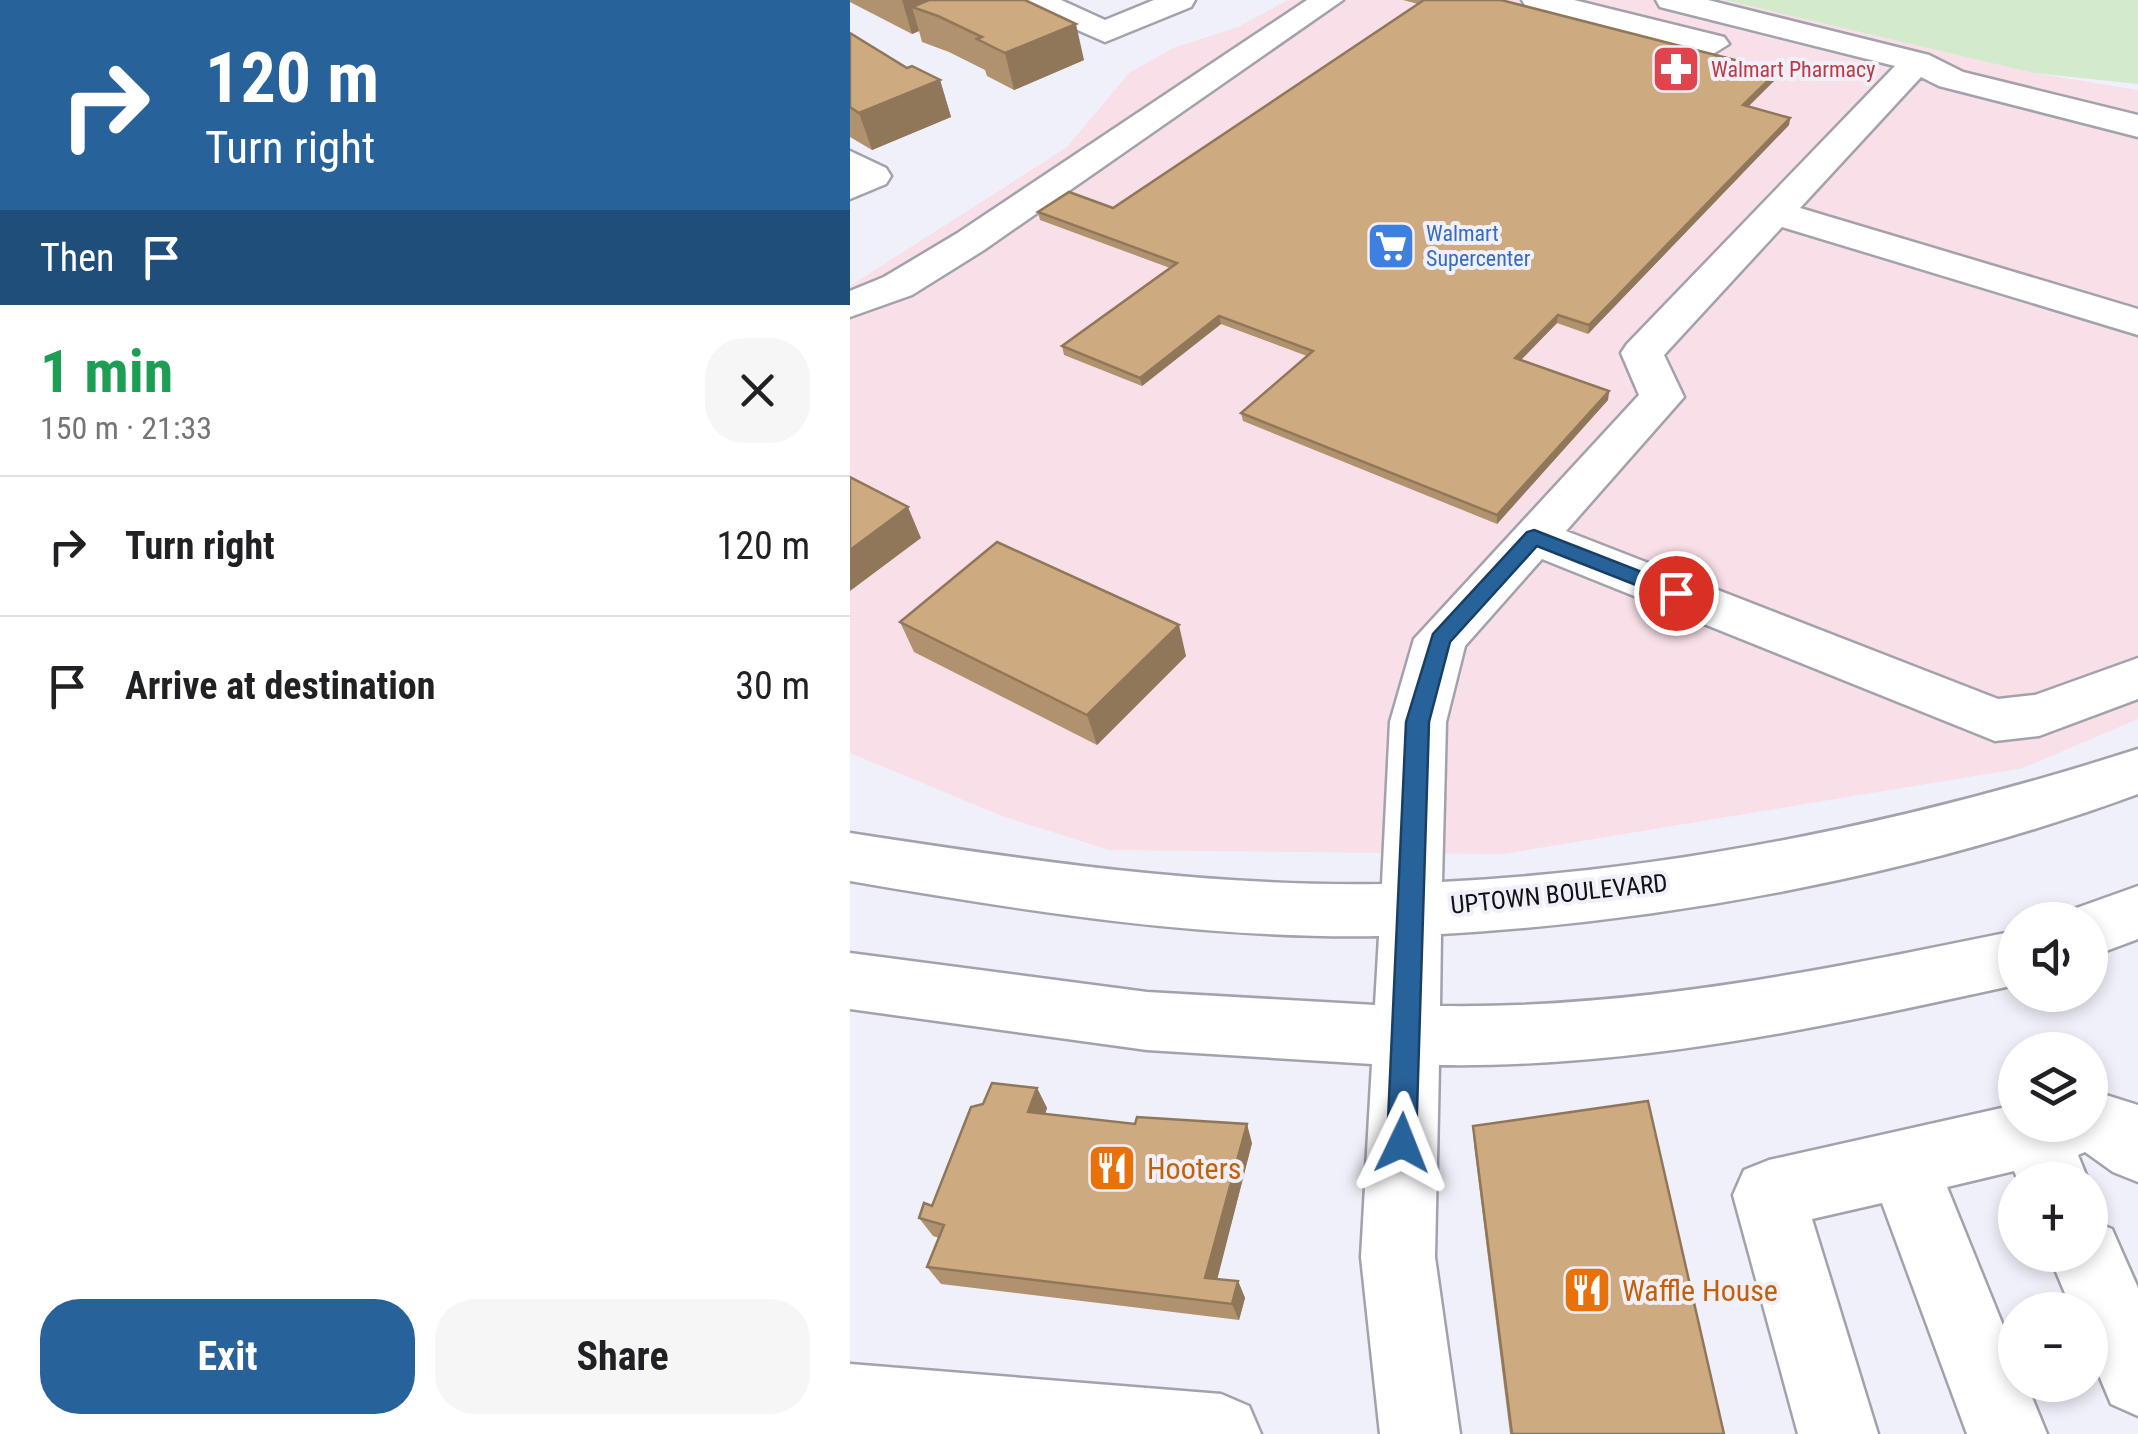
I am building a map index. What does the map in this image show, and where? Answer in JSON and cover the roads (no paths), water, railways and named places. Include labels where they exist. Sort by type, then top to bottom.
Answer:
[{"type":"street","points":[[1036,0],[1105,32],[1162,3]]},
{"type":"street","points":[[850,305],[898,286],[970,242],[1328,0]]},
{"type":"street","points":[[1670,0],[1886,77],[1951,79],[2138,126]]},
{"type":"street","points":[[1543,1],[1736,50]]},
{"type":"street","points":[[1420,1434],[1398,1257],[1418,722],[1440,640],[1662,397],[1642,352],[1773,212],[1886,77]]},
{"type":"street","points":[[850,162],[873,176],[850,188]]},
{"type":"street","points":[[1773,212],[2138,322]]},
{"type":"street","points":[[1534,536],[1996,720],[2038,716],[2138,678]]},
{"type":"street","name":"UPTOWN BOULEVARD","points":[[850,857],[999,882],[1177,900],[1292,909],[1412,909],[1645,888],[1844,852],[2067,798],[2138,771]]},
{"type":"street","points":[[2108,923],[2138,912]]},
{"type":"street","points":[[850,980],[1008,1007],[1271,1028],[1536,1033],[1651,1026],[1789,1005],[1998,962]]},
{"type":"street","points":[[2108,1125],[2138,1150]]},
{"type":"street","points":[[1838,1434],[1769,1195],[1903,1164],[2049,1142]]},
{"type":"street","points":[[1903,1164],[2007,1434]]},
{"type":"street","points":[[2093,1272],[2138,1377]]},
{"type":"street","points":[[850,1403],[1222,1434]]},
{"type":"place","name":"Walmart Pharmacy","points":[[1676,69]]},
{"type":"place","name":"Walmart Supercenter","points":[[1391,246]]},
{"type":"place","name":"Hooters","points":[[1112,1168]]},
{"type":"place","name":"Waffle House","points":[[1587,1290]]}]
